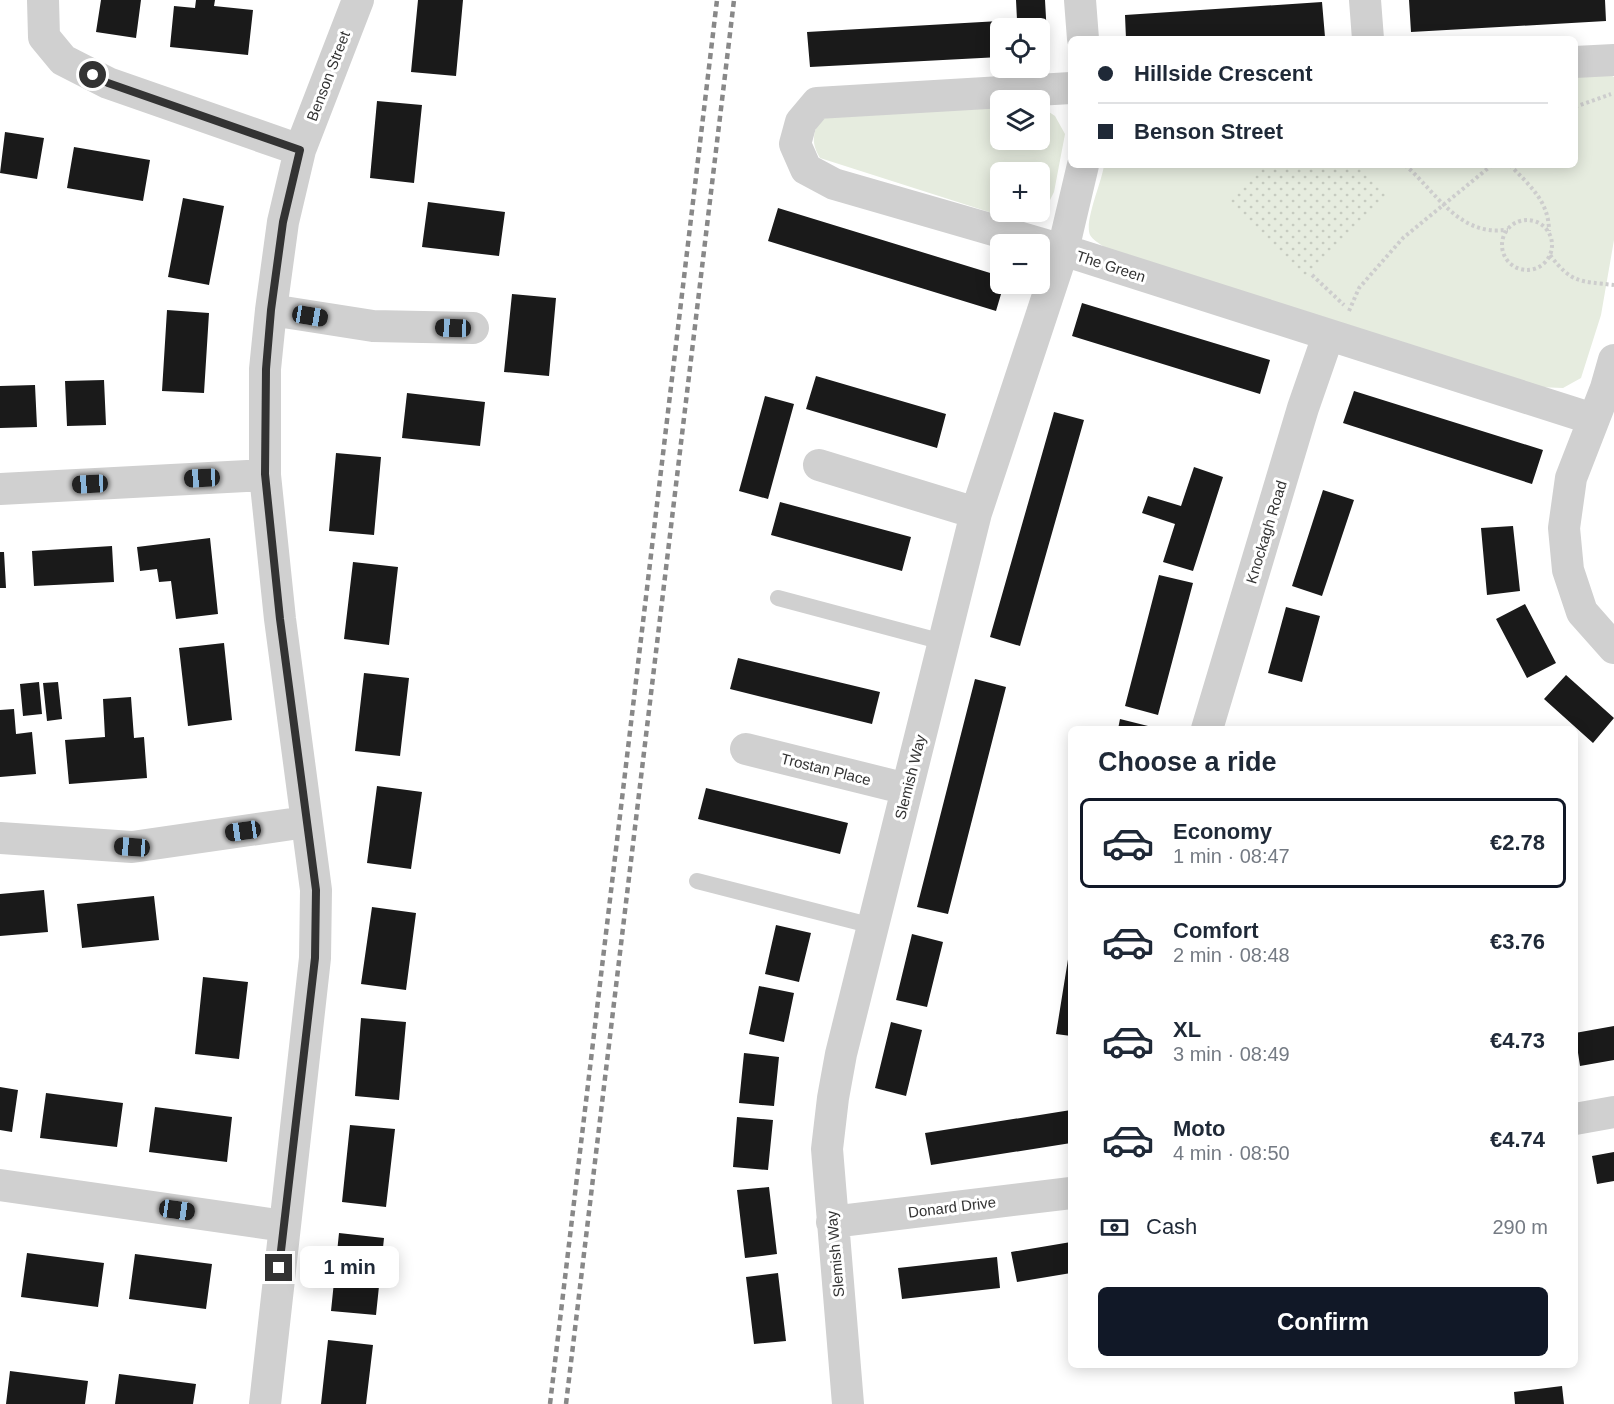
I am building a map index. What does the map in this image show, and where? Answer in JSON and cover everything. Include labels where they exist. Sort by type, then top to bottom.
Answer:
[{"type":"street","points":[[43,0],[44,36],[63,60],[108,83],[300,150]]},
{"type":"street","name":"Benson Street","points":[[265,1404],[315,958],[316,890],[280,619],[265,474],[266,369],[271,310],[283,222],[300,150],[358,0]]},
{"type":"street","points":[[1080,0],[1083,36]]},
{"type":"street","points":[[1365,0],[1368,36]]},
{"type":"street","points":[[1578,62],[1614,60]]},
{"type":"street","name":"The Green","points":[[1068,88],[817,103],[801,122],[795,144],[806,169],[834,184],[1063,250],[1593,419]]},
{"type":"street","name":"Slemish Way","points":[[848,1404],[827,1149],[841,1054],[976,513],[1063,250],[1082,168]]},
{"type":"street","points":[[271,310],[373,326],[473,328]]},
{"type":"street","name":"Knockagh Road","points":[[1208,726],[1303,408],[1328,336]]},
{"type":"street","points":[[1611,380],[1570,478],[1564,528],[1568,570],[1582,612],[1614,648]]},
{"type":"street","points":[[819,465],[976,513]]},
{"type":"street","points":[[0,489],[265,474]]},
{"type":"street","name":"Trostan Place","points":[[746,749],[907,789]]},
{"type":"street","points":[[0,838],[132,847],[306,822]]},
{"type":"street","points":[[1578,1118],[1614,1112]]},
{"type":"street","points":[[0,1185],[284,1226]]},
{"type":"street","name":"Donard Drive","points":[[832,1222],[1068,1192]]},
{"type":"lane","points":[[778,598],[943,642]]},
{"type":"lane","points":[[697,881],[873,926]]},
{"type":"path","points":[[1578,105],[1614,94]]},
{"type":"path","points":[[1408,168],[1443,205],[1466,221],[1488,230],[1508,230]]},
{"type":"path","points":[[1328,336],[1344,320],[1359,288],[1404,238],[1488,168]]},
{"type":"path","points":[[1513,168],[1539,196],[1549,218],[1552,247],[1550,255],[1539,267],[1523,269],[1515,266],[1504,254],[1503,238],[1508,230],[1520,221],[1536,221],[1549,232]]},
{"type":"path","points":[[1550,255],[1562,271],[1575,280],[1614,285]]},
{"type":"path","points":[[1312,275],[1349,310]]},
{"type":"shaded area","points":[[1603,71],[1614,77],[1614,240],[1601,315],[1581,378],[1563,388],[1538,387],[1104,247],[1090,235],[1091,211],[1104,168],[1578,168],[1578,73]]},
{"type":"shaded area","points":[[990,106],[990,150],[1050,150],[1050,113],[1055,116],[1065,134],[1054,192],[1050,200],[1050,162],[990,162],[990,212],[820,158],[814,143],[819,120],[831,116]]},
{"type":"shaded area","points":[[1259,168],[1360,168],[1390,197],[1305,282],[1225,202]]},
{"type":"building","points":[[101,0],[141,0],[136,38],[96,32]]},
{"type":"building","points":[[196,0],[215,0],[214,6],[253,10],[248,55],[170,47],[174,6],[195,8]]},
{"type":"building","points":[[418,0],[463,0],[456,76],[411,72]]},
{"type":"building","points":[[1016,0],[1045,0],[1046,18],[1017,18]]},
{"type":"building","points":[[1409,0],[1605,0],[1606,21],[1411,32]]},
{"type":"building","points":[[1322,2],[1325,36],[1126,36],[1125,15]]},
{"type":"building","points":[[990,22],[990,58],[810,67],[807,32]]},
{"type":"building","points":[[377,101],[422,105],[414,183],[370,178]]},
{"type":"building","points":[[5,132],[44,138],[37,179],[0,173]]},
{"type":"building","points":[[74,147],[150,160],[143,201],[67,188]]},
{"type":"building","points":[[183,198],[224,206],[209,285],[168,277]]},
{"type":"building","points":[[428,202],[505,212],[499,256],[422,247]]},
{"type":"building","points":[[778,208],[990,273],[990,294],[1001,294],[996,311],[768,241]]},
{"type":"building","points":[[512,294],[556,298],[549,376],[504,372]]},
{"type":"building","points":[[1082,303],[1270,360],[1260,394],[1072,336]]},
{"type":"building","points":[[167,310],[209,313],[204,393],[162,391]]},
{"type":"building","points":[[816,376],[946,414],[937,448],[806,409]]},
{"type":"building","points":[[104,380],[106,425],[67,426],[65,381]]},
{"type":"building","points":[[35,385],[37,427],[0,428],[0,386]]},
{"type":"building","points":[[1354,391],[1543,450],[1532,484],[1343,423]]},
{"type":"building","points":[[407,393],[485,402],[480,446],[402,438]]},
{"type":"building","points":[[765,396],[794,404],[768,499],[739,491]]},
{"type":"building","points":[[1054,412],[1084,420],[1020,646],[990,637]]},
{"type":"building","points":[[336,453],[381,457],[374,535],[329,531]]},
{"type":"building","points":[[1194,467],[1223,477],[1193,571],[1163,562],[1175,524],[1142,513],[1148,496],[1181,506]]},
{"type":"building","points":[[1323,490],[1354,500],[1322,596],[1292,586]]},
{"type":"building","points":[[780,502],[911,537],[902,571],[771,535]]},
{"type":"building","points":[[1513,526],[1520,591],[1487,595],[1481,528]]},
{"type":"building","points":[[210,538],[218,614],[176,619],[171,581],[159,582],[157,569],[140,571],[137,547]]},
{"type":"building","points":[[112,546],[114,582],[34,586],[32,551]]},
{"type":"building","points":[[0,552],[4,552],[6,588],[0,588]]},
{"type":"building","points":[[353,562],[398,567],[389,645],[344,639]]},
{"type":"building","points":[[1159,575],[1193,583],[1158,715],[1125,706]]},
{"type":"building","points":[[1525,604],[1556,663],[1527,678],[1496,619]]},
{"type":"building","points":[[1286,607],[1320,616],[1302,682],[1268,673]]},
{"type":"building","points":[[224,643],[232,720],[188,726],[179,648]]},
{"type":"building","points":[[738,658],[880,692],[872,724],[730,689]]},
{"type":"building","points":[[364,673],[409,678],[400,756],[355,751]]},
{"type":"building","points":[[1566,675],[1614,718],[1593,743],[1578,730],[1578,726],[1574,726],[1544,699]]},
{"type":"building","points":[[975,679],[1006,687],[948,914],[917,907]]},
{"type":"building","points":[[39,682],[42,714],[23,716],[20,684]]},
{"type":"building","points":[[58,682],[62,719],[47,721],[43,683]]},
{"type":"building","points":[[131,697],[134,738],[144,737],[147,778],[69,784],[65,740],[105,737],[103,699]]},
{"type":"building","points":[[14,709],[16,734],[32,732],[36,774],[0,777],[0,710]]},
{"type":"building","points":[[1120,719],[1148,726],[1119,726]]},
{"type":"building","points":[[377,786],[422,792],[411,869],[367,863]]},
{"type":"building","points":[[706,788],[848,823],[840,854],[698,819]]},
{"type":"building","points":[[44,890],[48,932],[0,936],[0,894]]},
{"type":"building","points":[[154,896],[159,940],[82,948],[77,904]]},
{"type":"building","points":[[372,907],[416,913],[406,990],[361,984]]},
{"type":"building","points":[[776,925],[811,933],[799,982],[765,974]]},
{"type":"building","points":[[912,934],[943,942],[927,1007],[896,1000]]},
{"type":"building","points":[[1068,959],[1068,1036],[1056,1034]]},
{"type":"building","points":[[203,977],[248,982],[239,1059],[195,1054]]},
{"type":"building","points":[[759,986],[794,993],[784,1042],[749,1034]]},
{"type":"building","points":[[361,1018],[406,1022],[399,1100],[355,1096]]},
{"type":"building","points":[[891,1022],[922,1030],[906,1096],[875,1088]]},
{"type":"building","points":[[1614,1026],[1614,1060],[1580,1066],[1578,1032]]},
{"type":"building","points":[[744,1053],[779,1057],[774,1106],[739,1103]]},
{"type":"building","points":[[0,1087],[18,1090],[12,1132],[0,1130]]},
{"type":"building","points":[[46,1093],[123,1103],[117,1147],[40,1138]]},
{"type":"building","points":[[155,1107],[232,1117],[227,1162],[149,1152]]},
{"type":"building","points":[[1068,1110],[1068,1143],[931,1165],[925,1133]]},
{"type":"building","points":[[737,1117],[773,1120],[768,1170],[733,1167]]},
{"type":"building","points":[[350,1125],[395,1129],[386,1207],[342,1202]]},
{"type":"building","points":[[1614,1152],[1614,1181],[1597,1184],[1592,1156]]},
{"type":"building","points":[[769,1187],[777,1254],[745,1258],[737,1190]]},
{"type":"building","points":[[339,1233],[384,1238],[376,1315],[331,1311]]},
{"type":"building","points":[[1068,1242],[1068,1274],[1017,1282],[1011,1252]]},
{"type":"building","points":[[27,1253],[104,1263],[98,1307],[21,1297]]},
{"type":"building","points":[[135,1254],[212,1264],[206,1309],[129,1299]]},
{"type":"building","points":[[997,1257],[1000,1288],[902,1299],[898,1268]]},
{"type":"building","points":[[778,1273],[786,1341],[754,1344],[746,1277]]},
{"type":"building","points":[[328,1340],[373,1345],[366,1404],[321,1404]]},
{"type":"building","points":[[10,1371],[88,1381],[85,1404],[6,1404]]},
{"type":"building","points":[[119,1374],[196,1384],[193,1404],[115,1404]]},
{"type":"building","points":[[1562,1386],[1564,1404],[1515,1404],[1514,1392]]},
{"type":"railway","points":[[550,1404],[717,0]]},
{"type":"railway","points":[[566,1404],[734,0]]},
{"type":"route","points":[[93,75],[108,83],[300,150],[283,222],[271,310],[266,369],[265,474],[280,619],[316,890],[315,958],[279,1268]]}]
